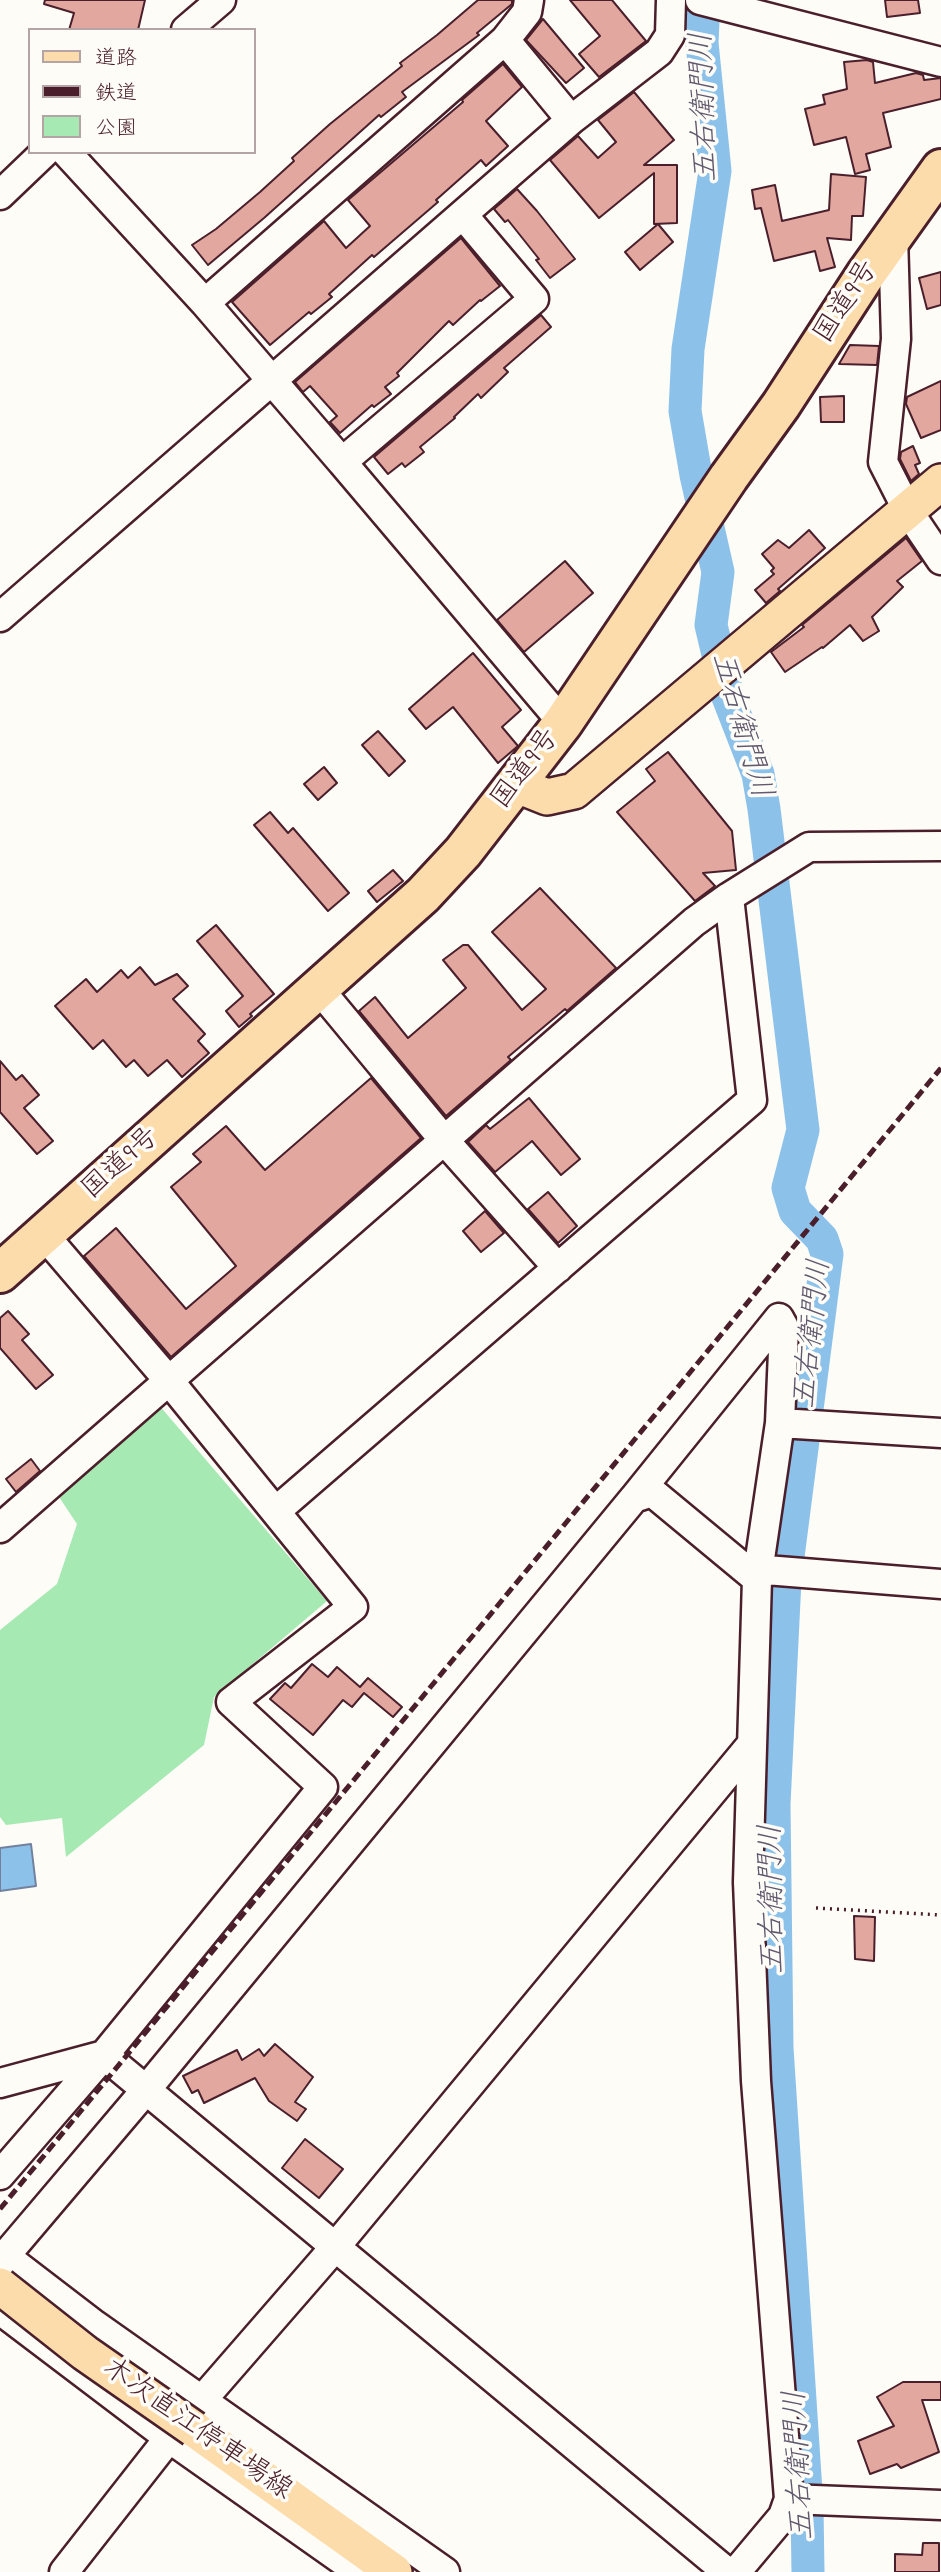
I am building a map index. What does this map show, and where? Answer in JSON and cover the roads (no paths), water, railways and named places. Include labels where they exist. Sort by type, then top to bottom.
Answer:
[{"type":"highway","name":"国道9号","points":[[0,1273],[423,895],[463,852],[563,723],[729,477],[781,405],[866,274],[941,169]]},
{"type":"main road","points":[[517,785],[547,797],[574,791],[941,482]]},
{"type":"main road","name":"木次直江停車場線","points":[[2,2268],[85,2353],[188,2423],[394,2572]]},
{"type":"street","points":[[188,28],[221,0]]},
{"type":"street","points":[[205,303],[505,40],[527,12],[529,0]]},
{"type":"street","points":[[0,617],[571,120],[659,52],[670,35],[671,0]]},
{"type":"street","points":[[710,2],[941,62]]},
{"type":"street","points":[[505,40],[571,120]]},
{"type":"street","points":[[0,195],[43,154]]},
{"type":"street","points":[[68,154],[205,303],[563,723]]},
{"type":"street","points":[[342,462],[534,299],[463,215]]},
{"type":"street","points":[[893,236],[896,339],[883,462],[908,511],[941,560]]},
{"type":"street","points":[[0,1528],[694,922],[809,848],[941,846]]},
{"type":"street","points":[[276,1511],[752,1100],[729,897]]},
{"type":"street","points":[[318,989],[444,1140],[558,1268]]},
{"type":"street","points":[[0,2175],[104,2055],[323,1787],[231,1702],[353,1607],[170,1382],[44,1235]]},
{"type":"street","points":[[2,2268],[779,1318],[784,1326],[780,1423],[757,1579],[748,1882],[755,2081],[789,2498],[783,2516],[736,2572]]},
{"type":"street","points":[[780,1423],[941,1433]]},
{"type":"street","points":[[634,1498],[652,1492],[757,1579]]},
{"type":"street","points":[[757,1579],[766,1570],[941,1584]]},
{"type":"street","points":[[64,2572],[751,1745]]},
{"type":"street","points":[[104,2055],[727,2572]]},
{"type":"street","points":[[0,2083],[104,2055]]},
{"type":"street","points":[[0,2310],[445,2572]]},
{"type":"street","points":[[188,2423],[359,2572]]},
{"type":"street","points":[[789,2498],[941,2505]]},
{"type":"water","points":[[31,1844],[36,1886],[0,1891],[0,1848]]},
{"type":"waterway","name":"五右衛門川","points":[[704,0],[702,43],[715,171],[688,349],[685,411],[718,572],[711,625],[728,697],[758,774],[764,809],[803,1130],[788,1188],[795,1211],[822,1239],[827,1254],[785,1580],[774,1804],[777,2048],[807,2507],[808,2572]]},
{"type":"railway","points":[[0,2209],[941,1068]]}]
